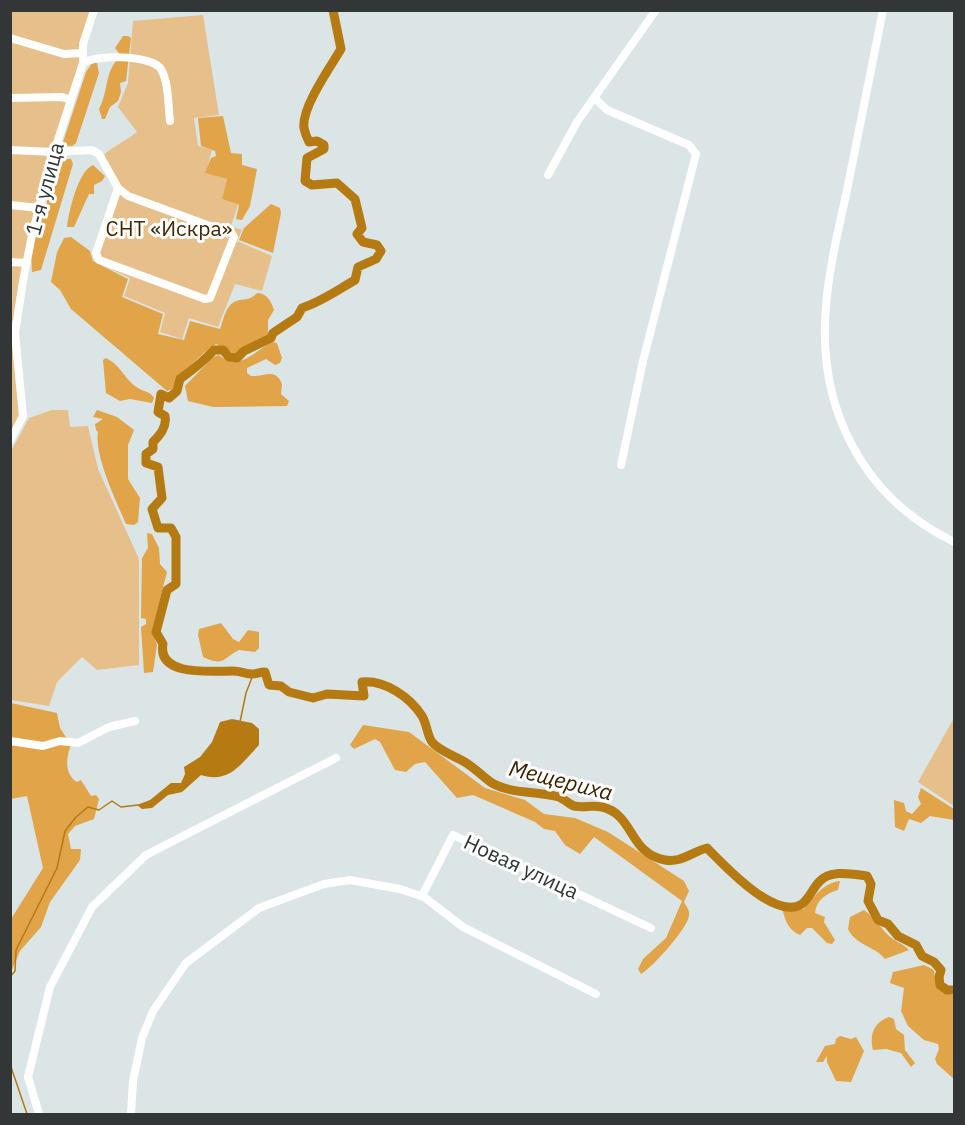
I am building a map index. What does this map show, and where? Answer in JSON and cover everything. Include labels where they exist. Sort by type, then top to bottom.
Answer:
[{"type":"street","name":"1-я улица","points":[[10,441],[23,416],[15,333],[27,263],[54,152],[83,63],[82,53],[94,10]]},
{"type":"street","points":[[548,175],[577,122],[596,99],[656,10]]},
{"type":"street","points":[[883,10],[829,279],[825,336],[827,366],[840,424],[869,473],[916,520],[954,542]]},
{"type":"street","points":[[10,38],[64,54],[82,53]]},
{"type":"street","points":[[83,63],[94,58],[124,57],[155,64],[164,79],[170,121]]},
{"type":"street","points":[[10,98],[62,97],[71,100]]},
{"type":"street","points":[[596,99],[607,110],[689,145],[696,154],[643,361],[621,465]]},
{"type":"street","points":[[10,150],[54,152],[92,150],[99,154],[118,188],[143,202],[232,234],[234,237],[210,298],[205,300],[99,260],[96,253],[118,188]]},
{"type":"street","points":[[10,205],[40,208]]},
{"type":"street","points":[[10,262],[27,263]]},
{"type":"street","points":[[10,741],[43,746],[60,741],[78,743],[109,727],[135,721]]},
{"type":"street","points":[[39,1114],[28,1077],[50,987],[92,907],[146,855],[336,758]]},
{"type":"street","name":"Новая улица","points":[[422,896],[453,835],[651,928]]},
{"type":"street","points":[[131,1114],[133,1081],[142,1038],[153,1011],[186,963],[196,952],[259,908],[324,884],[350,880],[400,889],[422,896],[463,927],[596,994]]},
{"type":"green space","points":[[11,11],[91,11],[81,62],[52,156],[16,320],[11,322]]},
{"type":"green space","name":"СНТ «Искра»","points":[[203,15],[219,115],[194,118],[198,146],[212,150],[206,173],[227,179],[222,199],[238,205],[231,226],[242,230],[237,241],[272,256],[262,291],[235,284],[218,327],[189,318],[182,339],[160,332],[165,313],[124,296],[130,278],[98,263],[94,254],[118,191],[100,160],[112,148],[137,132],[118,107],[128,83],[133,21]]},
{"type":"green space","points":[[10,327],[19,414],[11,435]]},
{"type":"green space","points":[[52,410],[68,410],[70,427],[88,426],[98,469],[139,559],[139,665],[97,670],[82,657],[57,682],[49,706],[11,700],[10,453],[29,418]]},
{"type":"green space","points":[[954,718],[954,806],[918,782]]},
{"type":"shaded area","points":[[123,36],[131,38],[126,81],[120,83],[121,92],[118,101],[110,107],[105,119],[102,119],[99,109],[109,74],[121,56],[115,48]]},
{"type":"shaded area","points":[[92,63],[97,63],[99,73],[76,143],[72,146],[62,145],[86,72]]},
{"type":"shaded area","points":[[223,116],[231,153],[242,154],[242,165],[257,169],[250,206],[242,220],[236,219],[239,205],[222,199],[227,179],[205,173],[211,158],[216,156],[215,151],[201,146],[198,118]]},
{"type":"shaded area","points":[[71,159],[73,164],[41,270],[32,272],[31,254],[38,227],[47,208],[47,198],[58,181],[61,161]]},
{"type":"shaded area","points":[[93,165],[105,176],[102,181],[94,185],[94,194],[89,194],[74,227],[67,227],[79,183]]},
{"type":"shaded area","points":[[271,204],[280,208],[281,213],[273,253],[239,240],[244,228]]},
{"type":"shaded area","points":[[71,237],[90,251],[93,261],[128,279],[122,297],[163,314],[158,334],[184,340],[190,321],[220,329],[231,304],[250,298],[257,293],[268,298],[274,310],[268,320],[268,336],[237,355],[216,344],[192,364],[173,389],[167,391],[71,309],[60,290],[51,282],[57,252],[64,238]]},
{"type":"shaded area","points":[[272,342],[277,343],[282,358],[280,363],[275,365],[266,359],[247,368],[247,373],[251,376],[273,374],[276,376],[282,384],[281,394],[289,401],[287,406],[213,407],[188,401],[185,386],[213,357],[219,355],[233,362],[240,361]]},
{"type":"shaded area","points":[[106,358],[115,364],[133,384],[149,393],[154,398],[152,403],[130,399],[120,401],[106,393],[103,360]]},
{"type":"shaded area","points":[[97,410],[117,417],[134,430],[128,445],[128,479],[140,498],[138,522],[134,525],[126,524],[102,465],[95,424],[103,419],[93,417]]},
{"type":"shaded area","points":[[147,533],[152,534],[159,548],[160,564],[167,572],[152,630],[157,645],[153,672],[144,673],[141,627],[146,624],[146,619],[141,618],[142,558],[148,548]]},
{"type":"shaded area","points":[[221,623],[233,639],[239,642],[248,630],[259,632],[259,648],[255,652],[239,650],[219,661],[203,657],[198,635],[199,629]]},
{"type":"shaded area","points":[[11,703],[57,713],[60,728],[71,745],[67,760],[70,775],[77,782],[81,780],[91,796],[96,795],[99,799],[94,819],[75,826],[68,834],[71,849],[81,849],[80,860],[50,902],[41,927],[20,951],[11,972],[11,919],[43,868],[27,796],[11,799]]},
{"type":"shaded area","points":[[232,719],[252,723],[259,729],[259,745],[234,771],[219,777],[201,775],[182,792],[168,795],[152,808],[142,809],[137,805],[150,800],[171,783],[181,783],[185,774],[184,767],[200,757],[212,742],[220,722]]},
{"type":"shaded area","points":[[363,725],[409,732],[485,788],[525,800],[544,814],[575,818],[608,832],[684,881],[689,891],[684,902],[689,913],[683,928],[661,956],[641,974],[638,969],[643,959],[666,938],[682,901],[594,837],[580,854],[565,845],[555,831],[544,829],[535,822],[473,795],[457,798],[425,762],[415,764],[406,772],[395,770],[380,742],[375,739],[354,749],[350,745]]},
{"type":"shaded area","points":[[921,788],[954,809],[954,820],[930,816],[921,823],[909,819],[904,831],[895,827],[894,800],[904,803],[906,811],[912,814],[921,804],[918,797]]},
{"type":"shaded area","points":[[840,881],[838,890],[830,893],[817,904],[815,913],[825,917],[824,922],[835,940],[832,944],[827,943],[812,928],[807,928],[800,935],[791,929],[783,911],[804,909],[824,887]]},
{"type":"shaded area","points":[[864,910],[888,935],[909,950],[885,959],[855,939],[848,929],[850,917]]},
{"type":"shaded area","points":[[924,965],[934,970],[935,980],[943,993],[954,995],[954,1079],[937,1064],[935,1059],[939,1049],[938,1044],[924,1040],[908,1026],[901,1011],[904,988],[890,983],[893,972]]},
{"type":"shaded area","points":[[889,1017],[894,1019],[896,1029],[904,1035],[905,1050],[915,1063],[911,1067],[901,1053],[886,1049],[873,1050],[872,1034],[880,1022]]},
{"type":"shaded area","points":[[840,1036],[851,1039],[856,1037],[864,1051],[851,1082],[836,1081],[827,1062],[827,1056],[823,1062],[816,1062],[825,1046],[835,1044],[836,1039]]},
{"type":"waterway","name":"Мещериха","points":[[333,10],[341,49],[318,87],[304,120],[309,142],[317,141],[324,145],[324,149],[307,158],[305,181],[312,185],[337,183],[355,199],[362,228],[357,234],[363,242],[377,245],[381,251],[376,259],[358,267],[355,280],[323,299],[302,308],[297,317],[273,333],[271,338],[244,351],[237,358],[229,357],[223,350],[214,350],[180,379],[177,391],[169,398],[161,394],[158,412],[165,416],[165,424],[153,442],[153,449],[146,454],[146,463],[158,467],[162,498],[152,509],[158,528],[171,528],[176,537],[176,584],[167,590],[156,632],[163,644],[163,655],[168,662],[188,670],[236,671],[252,674],[265,672],[269,685],[281,686],[289,692],[313,698],[327,694],[364,696],[362,682],[388,687],[404,696],[417,709],[435,745],[467,763],[499,787],[559,797],[574,806],[599,806],[612,811],[627,825],[644,850],[665,860],[681,859],[707,848],[737,878],[778,905],[791,907],[802,904],[819,882],[829,875],[842,873],[867,876],[871,884],[868,901],[878,920],[888,924],[898,936],[916,945],[922,956],[934,962],[941,970],[940,985],[947,990],[954,990]]},
{"type":"waterway","points":[[240,722],[246,693],[253,675]]},
{"type":"waterway","points":[[10,977],[15,971],[16,950],[57,868],[65,831],[88,807],[99,810],[112,801],[121,807],[138,805]]},
{"type":"waterway","points":[[10,1064],[27,1114]]}]
